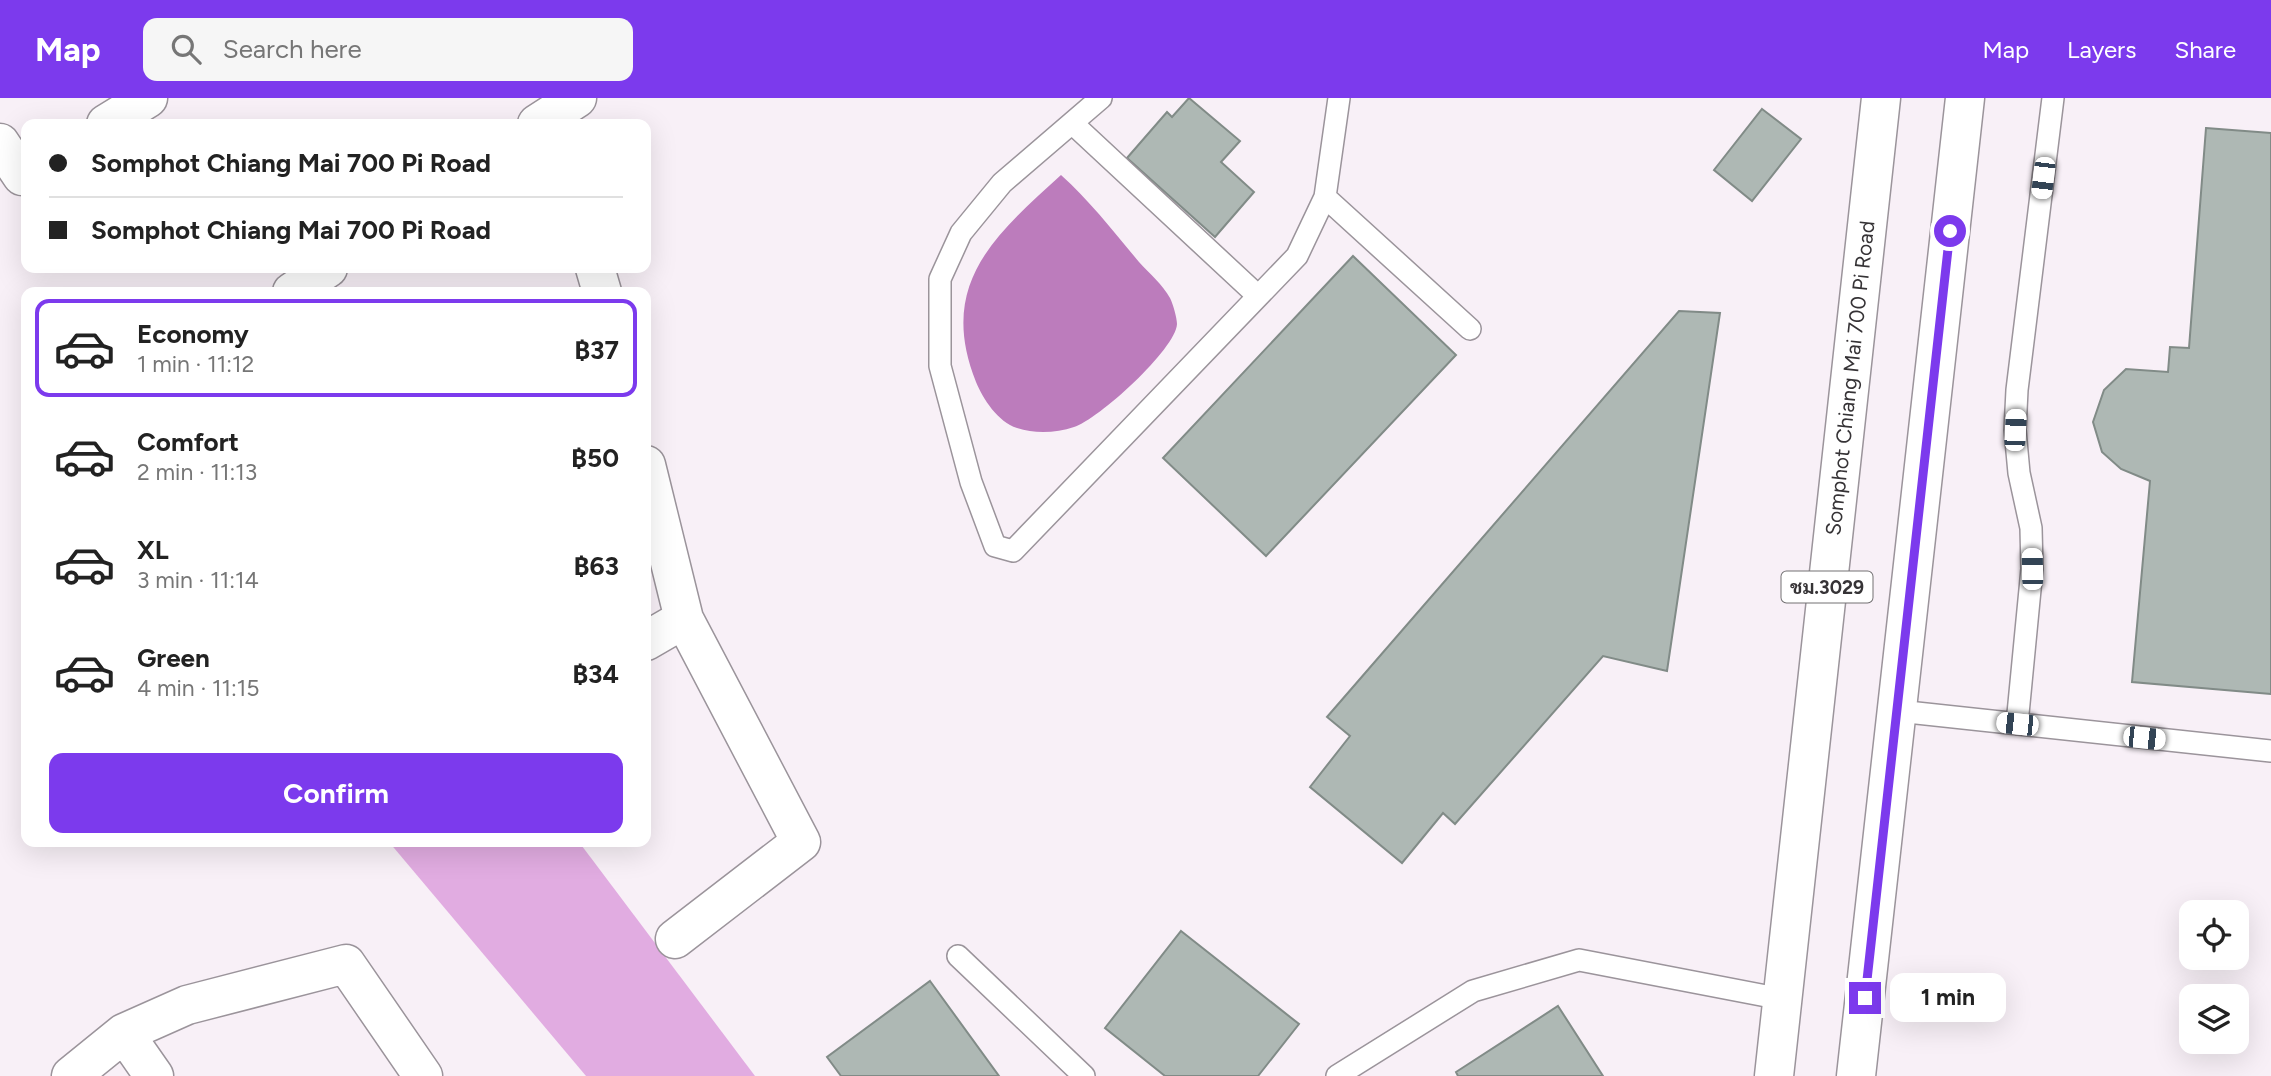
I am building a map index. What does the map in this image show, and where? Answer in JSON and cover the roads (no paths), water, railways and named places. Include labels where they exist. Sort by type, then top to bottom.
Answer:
[{"type":"main road","points":[[114,119],[148,98]]},
{"type":"main road","name":"Somphot Chiang Mai 700 Pi Road","points":[[1774,1076],[1881,98]]},
{"type":"main road","points":[[1856,1076],[1965,98]]},
{"type":"main road","points":[[0,143],[21,174]]},
{"type":"main road","points":[[300,287],[320,273]]},
{"type":"main road","points":[[651,485],[684,619],[801,842],[675,939]]},
{"type":"main road","points":[[651,638],[684,619]]},
{"type":"main road","points":[[71,1076],[124,1033],[187,1005],[346,964],[422,1076]]},
{"type":"main road","points":[[124,1033],[155,1076]]},
{"type":"lane","points":[[1101,98],[1002,183],[961,233],[940,279],[940,366],[971,482],[995,546],[1013,551],[1297,256],[1325,197],[1339,98]]},
{"type":"lane","points":[[2017,724],[2032,569],[2031,527],[2019,473],[2015,430],[2017,390],[2053,98]]},
{"type":"lane","points":[[1072,123],[1258,296]]},
{"type":"lane","points":[[1325,197],[1470,329]]},
{"type":"lane","points":[[1898,711],[2271,751]]},
{"type":"lane","points":[[958,956],[1084,1076]]},
{"type":"lane","points":[[1337,1076],[1473,991],[1579,960],[1782,999]]}]
